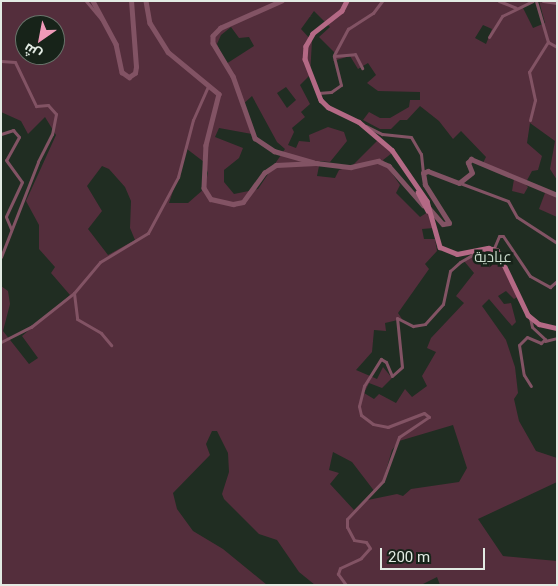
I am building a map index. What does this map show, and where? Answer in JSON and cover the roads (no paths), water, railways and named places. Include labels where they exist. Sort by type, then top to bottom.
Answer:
[{"type":"main road","points":[[347,1],[342,11],[313,34],[306,46],[305,59],[318,93],[328,107],[366,126],[392,150],[417,188],[428,210],[436,242],[444,251],[457,254],[494,248],[504,263],[530,318],[539,324],[557,328]]},
{"type":"main road","points":[[417,188],[423,205],[428,210]]},
{"type":"street","points":[[86,1],[106,25]]},
{"type":"street","points":[[93,1],[116,44],[122,72],[132,77],[136,67],[131,1]]},
{"type":"street","points":[[146,1],[150,22],[168,52],[218,93],[219,98],[206,145],[204,188],[212,198],[240,204],[272,167],[316,163]]},
{"type":"street","points":[[282,1],[221,28],[213,36],[214,43],[233,76],[255,138],[274,151],[316,163],[351,167],[382,162],[423,205]]},
{"type":"street","points":[[318,93],[331,92],[341,85],[334,56],[348,29],[373,13],[382,1]]},
{"type":"street","points":[[499,1],[516,8]]},
{"type":"street","points":[[489,37],[498,19],[516,8],[535,1],[548,42],[557,47]]},
{"type":"street","points":[[542,1],[557,3]]},
{"type":"street","points":[[530,120],[535,100],[529,72],[548,42]]},
{"type":"street","points":[[334,56],[355,54],[362,68]]},
{"type":"street","points":[[1,61],[15,62],[36,106],[48,105],[56,114],[52,134],[38,162],[1,257]]},
{"type":"street","points":[[1,342],[31,327],[74,293],[100,262],[150,230],[178,176],[193,120],[208,86]]},
{"type":"street","points":[[366,126],[382,134],[411,138],[421,154],[425,185],[447,217],[448,224],[443,224],[428,210]]},
{"type":"street","points":[[1,134],[13,130],[18,137],[6,160],[22,182],[6,218],[12,230]]},
{"type":"street","points":[[460,183],[472,173],[468,163],[473,159],[501,174],[557,195]]},
{"type":"street","points":[[423,173],[428,171],[508,201],[517,217],[557,243]]},
{"type":"street","points":[[494,248],[500,236],[503,236],[530,276],[550,287],[557,281]]},
{"type":"street","points":[[346,585],[338,574],[340,568],[361,558],[370,548],[366,542],[354,540],[347,527],[347,519],[383,481],[399,437],[429,417],[424,413],[388,427],[372,424],[361,415],[359,406],[364,386],[381,359],[386,362],[392,376],[402,367],[404,360],[398,318],[413,326],[425,324],[443,304],[450,271],[460,262],[482,249]]},
{"type":"street","points":[[74,293],[77,319],[101,333],[111,345]]},
{"type":"street","points":[[530,318],[530,324],[544,341]]},
{"type":"street","points":[[532,386],[524,375],[519,345],[527,337],[540,343],[557,338]]},
{"type":"district","name":"عبادية","points":[[493,258]]}]
